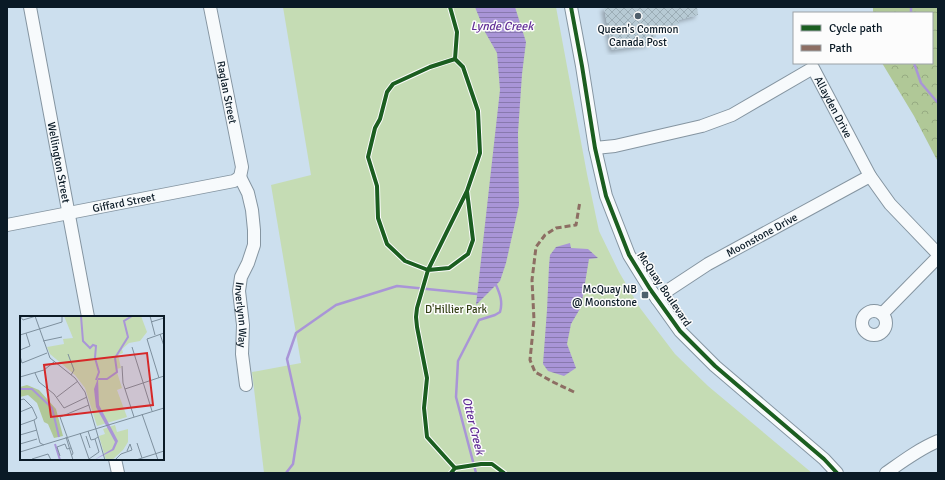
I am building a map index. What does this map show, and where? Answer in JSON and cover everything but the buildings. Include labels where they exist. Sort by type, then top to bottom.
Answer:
[{"type":"street","name":"Wellington Street","points":[[30,7],[88,316]]},
{"type":"street","name":"Raglan Street","points":[[210,7],[242,167],[240,177]]},
{"type":"street","name":"McQuay Boulevard","points":[[571,7],[595,148],[606,196],[629,255],[657,299],[680,331],[715,366],[824,459],[837,473]]},
{"type":"street","name":"Allayden Drive","points":[[595,148],[615,146],[702,126],[732,115],[813,68],[870,176],[890,204],[938,256]]},
{"type":"street","name":"Moonstone Drive","points":[[657,299],[708,264],[870,176]]},
{"type":"street","name":"Giffard Street","points":[[7,225],[234,181],[240,177]]},
{"type":"street","name":"Inverlynn Way","points":[[240,177],[248,193],[252,210],[254,230],[254,245],[241,277],[239,291],[243,325],[242,354],[246,385]]},
{"type":"street","points":[[882,314],[938,256]]},
{"type":"street","points":[[886,473],[904,460],[938,441]]},
{"type":"street","points":[[115,460],[118,473]]},
{"type":"green space","name":"D'Hillier Park","points":[[283,7],[556,7],[599,231],[619,272],[640,308],[675,354],[708,386],[812,473],[264,473],[252,372],[301,363],[271,185],[311,175]]},
{"type":"green space","points":[[873,7],[938,7],[938,162],[914,116],[883,64],[933,64],[933,12],[873,12]]},
{"type":"water","name":"Lynde Creek","points":[[475,7],[515,7],[526,42],[518,133],[519,205],[506,263],[500,281],[476,305],[500,90],[497,53],[485,32]]},
{"type":"water","points":[[570,243],[571,248],[588,249],[598,258],[589,259],[581,307],[571,324],[567,344],[576,368],[564,376],[548,371],[543,364],[550,255],[556,247]]},
{"type":"waterway","points":[[911,7],[911,12]]},
{"type":"waterway","points":[[914,64],[921,83],[938,103]]},
{"type":"waterway","name":"Otter Creek","points":[[476,473],[456,397],[458,361],[479,320],[500,312],[501,298],[496,285]]},
{"type":"waterway","name":"Lynde Creek","points":[[286,473],[293,464],[300,418],[287,359],[296,333],[336,305],[397,286],[477,294]]},
{"type":"marked path","points":[[574,392],[535,372],[530,360],[534,320],[532,280],[536,247],[545,235],[556,228],[576,225],[580,201]]},
{"type":"cycle path","points":[[450,7],[457,32],[455,59],[430,67],[393,84],[387,92],[380,119],[375,128],[368,157],[377,186],[378,218],[387,244],[405,261],[428,270],[417,308],[416,317],[427,378],[424,408],[427,437],[455,468]]},
{"type":"cycle path","points":[[571,7],[595,148],[606,196],[629,255],[650,289],[680,331],[715,366],[824,459],[837,473]]},
{"type":"cycle path","points":[[428,270],[449,268],[468,254],[473,240],[467,191],[480,153],[478,111],[463,67],[455,59]]},
{"type":"cycle path","points":[[428,270],[467,191]]},
{"type":"cycle path","points":[[451,473],[455,468],[481,464],[492,464],[504,473]]},
{"type":"place","name":"Queen's Common Canada Post","points":[[638,16]]},
{"type":"place","name":"McQuay NB @ Moonstone","points":[[645,295]]}]
